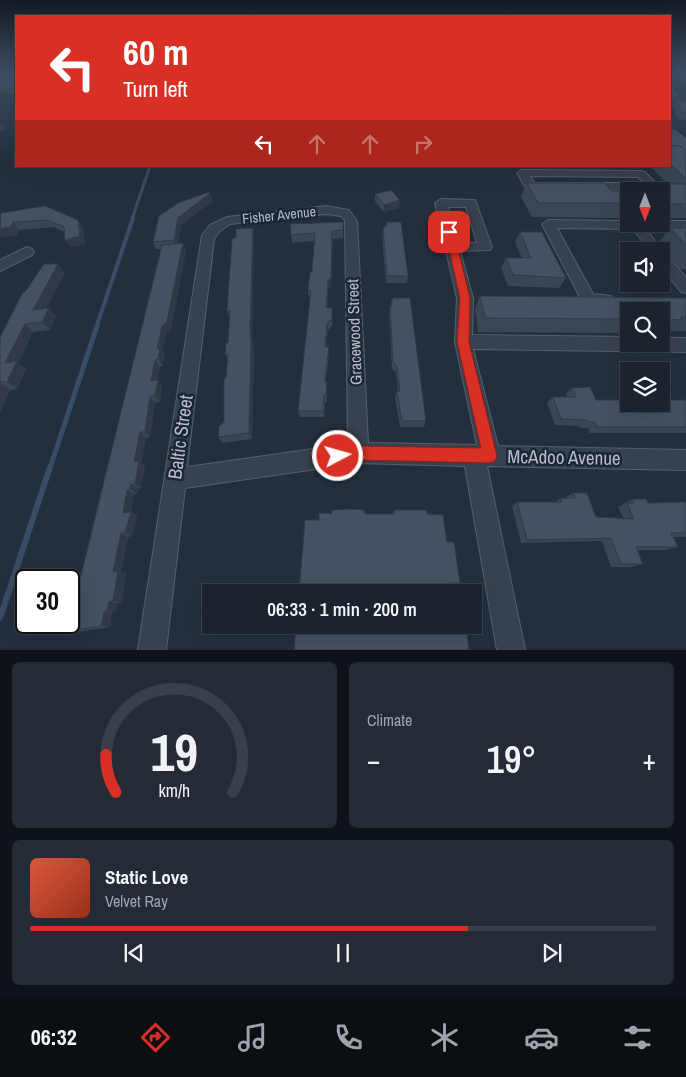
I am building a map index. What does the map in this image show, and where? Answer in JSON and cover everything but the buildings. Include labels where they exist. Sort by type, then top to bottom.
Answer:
[{"type":"main road","points":[[671,135],[686,148]]},
{"type":"street","points":[[620,187],[530,186],[522,173],[641,174],[648,182]]},
{"type":"street","points":[[562,173],[570,186]]},
{"type":"street","points":[[616,174],[622,182]]},
{"type":"street","points":[[605,187],[617,201]]},
{"type":"street","name":"Fisher Avenue","points":[[215,228],[227,221],[326,210],[345,213]]},
{"type":"street","name":"Gracewood Street","points":[[345,213],[351,221],[358,453]]},
{"type":"street","name":"Baltic Street","points":[[152,650],[207,238],[215,228]]},
{"type":"street","points":[[588,300],[553,233],[620,228]]},
{"type":"street","points":[[642,232],[650,242]]},
{"type":"street","points":[[453,247],[465,298],[463,342],[512,650]]},
{"type":"street","points":[[0,266],[27,252]]},
{"type":"street","points":[[670,268],[686,288]]},
{"type":"street","points":[[465,298],[484,299]]},
{"type":"street","points":[[569,299],[618,300]]},
{"type":"street","points":[[463,342],[686,345]]},
{"type":"street","name":"McAdoo Avenue","points":[[174,479],[358,453],[686,460]]},
{"type":"waterway","points":[[132,219],[150,167]]},
{"type":"waterway","points":[[96,328],[133,218]]},
{"type":"waterway","points":[[50,468],[97,326]]},
{"type":"waterway","points":[[0,618],[50,467]]},
{"type":"route","points":[[338,456],[358,453],[490,456],[463,342],[465,298],[449,232]]}]
